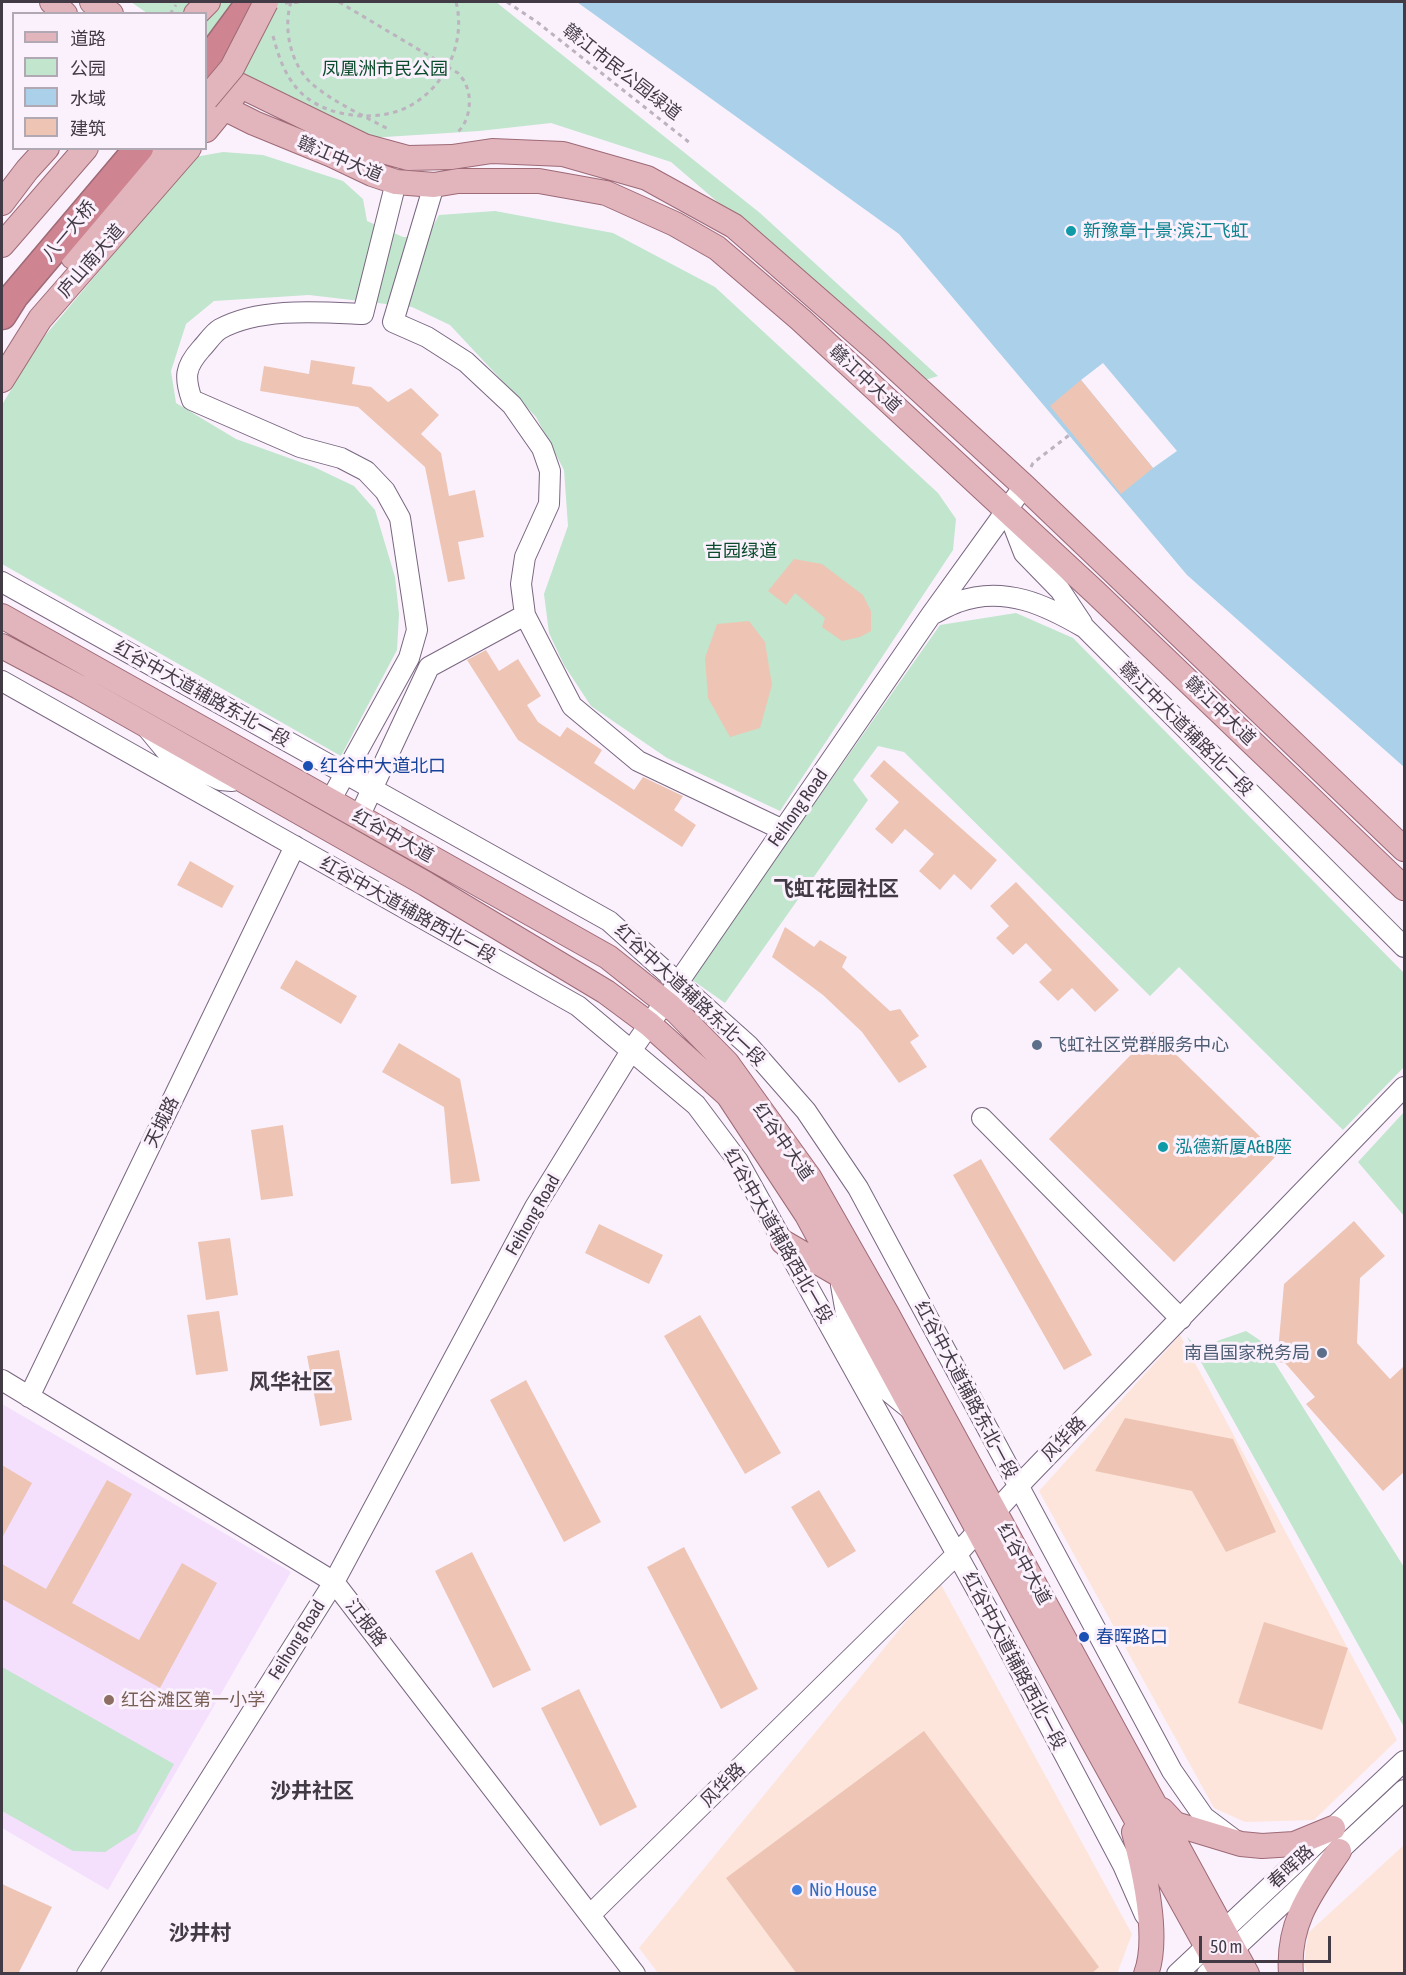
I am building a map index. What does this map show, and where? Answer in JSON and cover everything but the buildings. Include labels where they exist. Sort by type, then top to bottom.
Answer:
[{"type":"highway","points":[[207,31],[228,2]]},
{"type":"highway","points":[[207,62],[264,2]]},
{"type":"highway","name":"八一大桥","points":[[2,283],[138,150]]},
{"type":"highway","name":"八一大桥","points":[[2,315],[14,296],[138,150]]},
{"type":"main road","points":[[92,2],[108,12]]},
{"type":"main road","points":[[207,125],[212,102],[232,68],[264,2]]},
{"type":"main road","name":"赣江中大道","points":[[207,70],[364,146],[408,158],[452,157],[492,151],[563,154],[646,178],[734,226],[876,350],[1024,486],[1404,849]]},
{"type":"main road","points":[[212,102],[241,88]]},
{"type":"main road","name":"赣江中大道","points":[[212,102],[372,174],[396,182],[434,185],[458,181],[539,181],[606,193],[675,224],[717,248],[801,320],[1135,630],[1404,888]]},
{"type":"main road","points":[[2,203],[45,150]]},
{"type":"main road","points":[[2,244],[84,150]]},
{"type":"main road","points":[[2,349],[138,150]]},
{"type":"main road","name":"庐山南大道","points":[[2,380],[40,319],[187,150]]},
{"type":"main road","name":"红谷中大道","points":[[2,616],[671,992],[676,1011],[727,1063],[809,1177],[887,1314],[1154,1803],[1218,1956]]},
{"type":"main road","name":"红谷中大道","points":[[2,646],[145,724],[426,884],[606,992],[649,1024],[728,1095],[807,1215],[1126,1801],[1218,1956],[1247,1974]]},
{"type":"main road","points":[[783,1242],[839,1274]]},
{"type":"main road","points":[[1126,1801],[1144,1881],[1152,1932],[1150,1964],[1146,1974]]},
{"type":"main road","points":[[1154,1803],[1175,1824],[1241,1844],[1262,1846],[1294,1844],[1333,1828]]},
{"type":"main road","points":[[1291,1971],[1295,1927],[1305,1900],[1339,1851]]},
{"type":"street","points":[[363,314],[396,182]]},
{"type":"street","points":[[393,322],[434,185]]},
{"type":"street","points":[[330,801],[409,658],[417,630],[400,518],[385,490],[366,471],[341,458],[300,447],[192,400],[186,383],[191,361],[218,330],[250,317],[315,312],[363,314],[393,322],[427,337],[466,362],[512,405],[542,447],[550,471],[549,504],[525,556],[521,584],[525,615],[572,706],[638,761],[783,830]]},
{"type":"street","name":"Feihong Road","points":[[87,1974],[334,1582],[536,1208],[649,1024],[931,615],[1024,486]]},
{"type":"street","points":[[1007,511],[1024,553],[1060,590],[1085,628]]},
{"type":"street","name":"红谷中大道辅路东北一段","points":[[2,582],[609,921],[671,992],[749,1046],[806,1111],[858,1188],[1172,1771],[1204,1817],[1241,1844]]},
{"type":"street","name":"赣江中大道辅路北一段","points":[[931,615],[959,601],[1001,595],[1029,600],[1085,628],[1404,947]]},
{"type":"street","points":[[359,816],[429,667],[525,615]]},
{"type":"street","points":[[409,658],[429,667]]},
{"type":"street","name":"红谷中大道辅路西北一段","points":[[2,681],[578,1006],[696,1105],[738,1161],[957,1554],[1123,1865],[1152,1932]]},
{"type":"street","name":"天城路","points":[[29,1397],[295,846]]},
{"type":"street","name":"风华路","points":[[591,1914],[957,1554],[1018,1486],[1404,1087]]},
{"type":"street","points":[[982,1118],[1181,1319]]},
{"type":"street","name":"江报路","points":[[2,1380],[334,1582],[635,1974]]},
{"type":"street","name":"春晖路","points":[[1218,1956],[1333,1828],[1404,1761]]},
{"type":"street","name":"春晖路","points":[[1177,1974],[1218,1956],[1339,1851],[1404,1790]]},
{"type":"path","points":[[264,2],[301,2]]},
{"type":"path","points":[[291,2],[288,14],[289,37],[296,64],[311,82],[399,135]]},
{"type":"path","points":[[339,2],[458,73],[466,86],[470,101],[467,117],[458,132],[450,137]]},
{"type":"path","points":[[272,32],[281,63],[296,88],[323,108],[351,116],[384,114],[412,105],[433,88],[447,68],[458,42],[459,14],[456,2]]},
{"type":"path","name":"赣江市民公园绿道","points":[[507,2],[537,22],[690,143]]},
{"type":"path","points":[[1024,486],[1033,463],[1072,433]]},
{"type":"shaded area","points":[[1180,1335],[1397,1740],[1314,1820],[1245,1822],[1214,1808],[1039,1491]]},
{"type":"shaded area","name":"红谷滩区第一小学","points":[[2,1404],[291,1572],[108,1890],[2,1828]]},
{"type":"shaded area","points":[[939,1581],[1132,1934],[1117,1974],[658,1973],[639,1948]]},
{"type":"shaded area","points":[[1404,1845],[1404,1973],[1307,1973],[1304,1965],[1308,1933]]},
{"type":"green space","name":"凤凰洲市民公园","points":[[131,2],[496,2],[760,213],[938,376],[925,380],[671,162],[551,123],[479,131],[369,138],[263,87],[207,52],[207,12],[146,12]]},
{"type":"green space","name":"吉园绿道","points":[[223,152],[263,155],[343,181],[363,199],[367,221],[403,237],[427,237],[439,215],[495,211],[613,233],[715,287],[938,493],[956,519],[953,550],[780,811],[667,758],[591,706],[564,665],[549,633],[544,594],[568,526],[564,470],[536,417],[450,325],[412,307],[309,295],[214,301],[186,324],[171,371],[176,403],[236,439],[314,467],[354,486],[375,510],[395,577],[399,614],[397,650],[341,756],[2,564],[2,405],[38,344],[195,157]]},
{"type":"green space","points":[[1016,613],[1073,638],[1404,973],[1404,1067],[1343,1130],[1179,967],[1150,996],[904,752],[878,746],[853,780],[868,800],[725,1003],[691,979],[940,625]]},
{"type":"green space","points":[[1404,1112],[1404,1216],[1358,1162]]},
{"type":"green space","points":[[1246,1331],[1261,1341],[1404,1567],[1404,1727],[1187,1337],[1200,1349]]},
{"type":"green space","points":[[2,1667],[174,1764],[136,1832],[105,1852],[73,1851],[2,1811]]},
{"type":"water","points":[[577,2],[1404,2],[1404,767],[1187,575],[899,234]]},
{"type":"pier","points":[[1103,363],[1177,451],[1153,468],[1081,380]]},
{"type":"place","name":"新豫章十景·滨江飞虹","points":[[1071,231]]},
{"type":"place","name":"红谷中大道北口","points":[[308,766]]},
{"type":"place","name":"飞虹社区党群服务中心","points":[[1037,1045]]},
{"type":"place","name":"泓德新厦A&B座","points":[[1163,1147]]},
{"type":"place","name":"南昌国家税务局","points":[[1322,1353]]},
{"type":"place","name":"春晖路口","points":[[1084,1637]]},
{"type":"place","name":"红谷滩区第一小学","points":[[109,1700]]},
{"type":"place","name":"Nio House","points":[[797,1890]]},
{"type":"district","name":"飞虹花园社区","points":[[836,889]]},
{"type":"district","name":"风华社区","points":[[291,1382]]},
{"type":"district","name":"沙井社区","points":[[312,1791]]},
{"type":"district","name":"沙井村","points":[[200,1933]]}]
